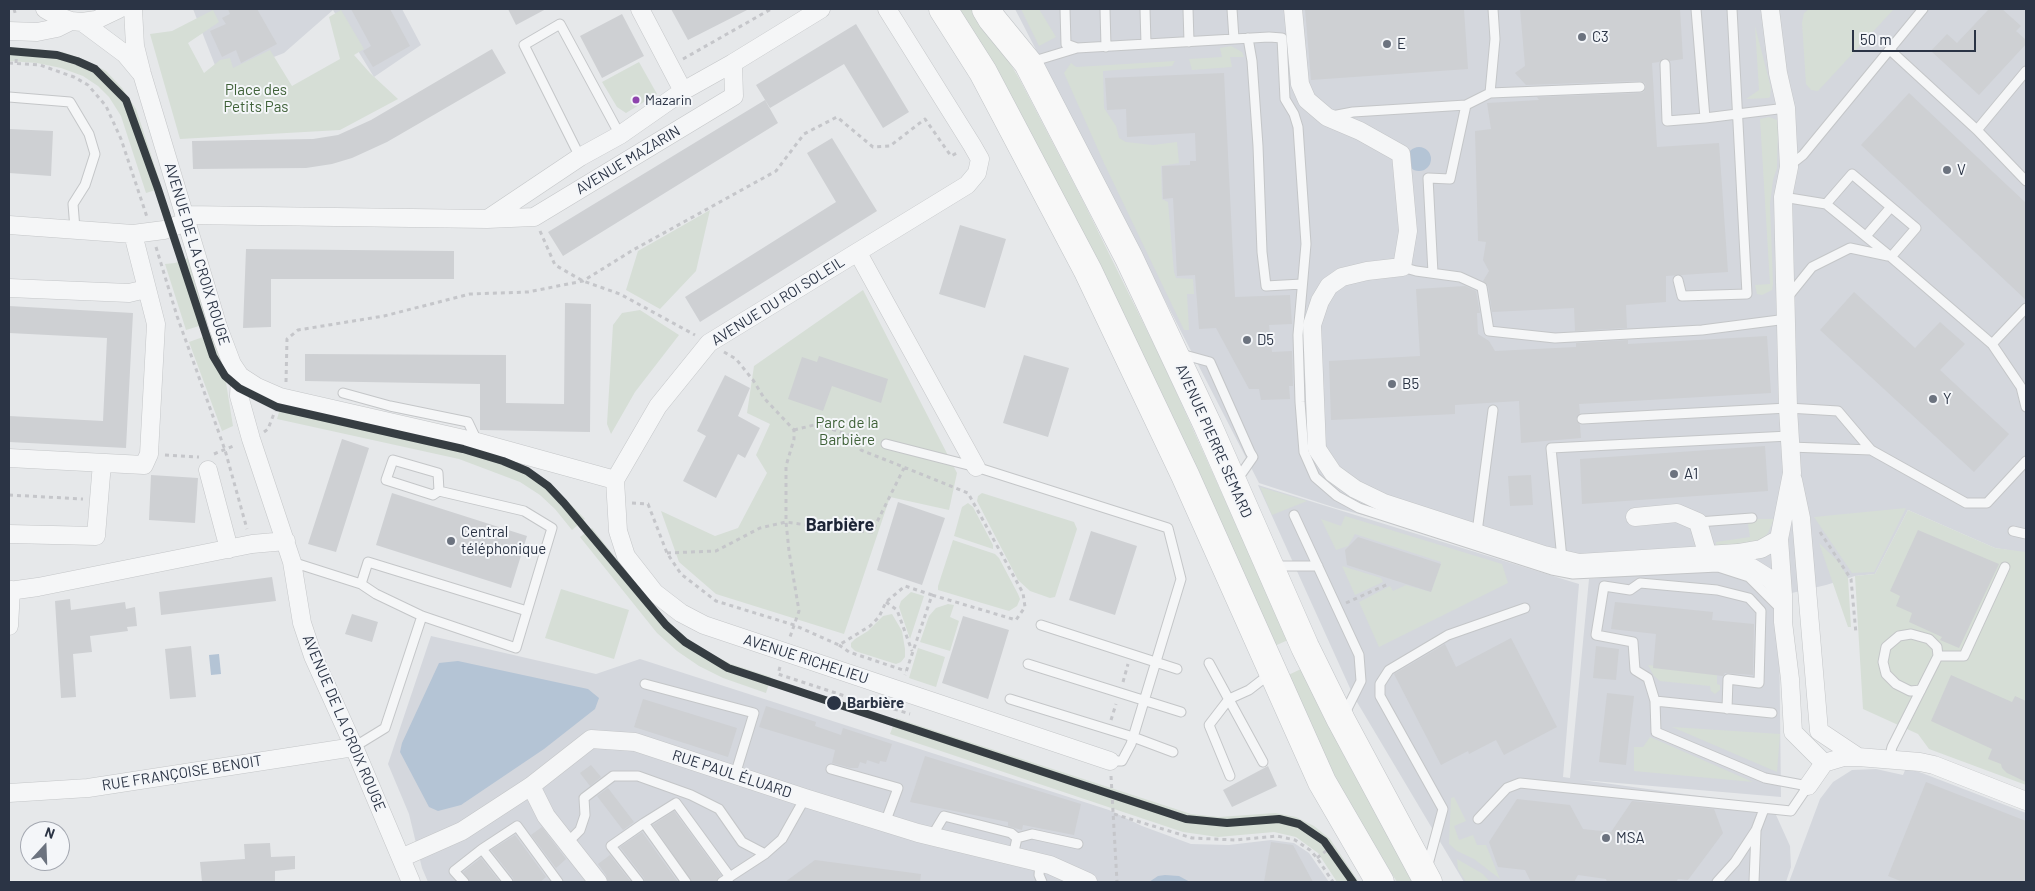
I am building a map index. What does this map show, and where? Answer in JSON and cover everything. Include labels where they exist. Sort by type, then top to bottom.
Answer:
[{"type":"main road","points":[[944,9],[983,72],[1088,272],[1185,475],[1322,782],[1380,882]]},
{"type":"main road","name":"AVENUE PIERRE SEMARD","points":[[991,11],[1028,63],[1081,164],[1174,352],[1306,647],[1341,720],[1426,879]]},
{"type":"street","points":[[45,9],[57,16],[77,21],[110,42],[125,54],[142,74]]},
{"type":"street","points":[[9,31],[37,32],[57,28],[77,21],[96,20],[119,9]]},
{"type":"street","name":"AVENUE DE LA CROIX ROUGE","points":[[133,9],[135,46],[142,74],[218,327],[232,364],[240,376],[239,396],[251,439],[292,562],[305,631],[313,656],[412,882]]},
{"type":"street","points":[[640,9],[683,91]]},
{"type":"street","name":"AVENUE MAZARIN","points":[[487,219],[580,157],[620,135],[683,91],[821,9]]},
{"type":"street","name":"AVENUE DU ROI SOLEIL","points":[[615,480],[658,406],[709,343],[967,185],[977,172],[980,159],[886,9]]},
{"type":"street","points":[[1292,9],[1300,84],[1307,100],[1327,117],[1360,131],[1401,154],[1408,231],[1402,267],[1367,271],[1342,277],[1329,286],[1320,301],[1312,325],[1317,449],[1332,473],[1355,489],[1384,503],[1544,555],[1580,563],[1708,556],[1762,549],[1779,539]]},
{"type":"street","points":[[1770,9],[1778,72],[1786,108],[1789,167],[1783,197],[1788,408],[1792,473],[1802,518],[1819,731],[1858,757]]},
{"type":"street","name":"AVENUE MAZARIN","points":[[9,225],[133,234],[152,232],[185,219],[487,219],[534,217],[734,96],[733,63]]},
{"type":"street","points":[[9,458],[144,464],[149,454],[156,324],[133,234]]},
{"type":"street","points":[[858,253],[976,467]]},
{"type":"street","points":[[9,288],[129,294],[146,289]]},
{"type":"street","points":[[240,376],[257,387],[280,397],[477,442],[615,480]]},
{"type":"street","points":[[208,461],[229,548]]},
{"type":"street","points":[[9,534],[96,536],[102,463]]},
{"type":"street","points":[[1792,473],[1779,539],[1793,732],[1824,763]]},
{"type":"street","name":"AVENUE RICHELIEU","points":[[615,480],[618,531],[626,556],[655,593],[681,613],[704,625],[1110,761]]},
{"type":"street","points":[[1635,517],[1677,513],[1698,522],[1708,556]]},
{"type":"street","points":[[9,626],[10,590],[38,587],[229,548],[286,541]]},
{"type":"street","points":[[1708,556],[1746,564],[1770,579],[1783,603]]},
{"type":"street","name":"RUE PAUL ÉLUARD","points":[[401,858],[462,831],[531,786],[591,739],[635,742],[885,823],[1040,862],[1088,882]]},
{"type":"street","name":"RUE FRANÇOISE BENOIT","points":[[9,793],[88,788],[354,746]]},
{"type":"street","points":[[1808,786],[1824,763],[1844,757],[1889,759],[1934,765],[2026,801]]},
{"type":"street","points":[[531,786],[546,816],[598,882]]},
{"type":"lane","points":[[1065,9],[1066,44],[1077,48]]},
{"type":"lane","points":[[1105,9],[1106,47]]},
{"type":"lane","points":[[1145,9],[1146,44]]},
{"type":"lane","points":[[1188,9],[1189,42]]},
{"type":"lane","points":[[1232,9],[1234,38]]},
{"type":"lane","points":[[1490,93],[1495,38],[1493,9]]},
{"type":"lane","points":[[1696,9],[1705,118]]},
{"type":"lane","points":[[1678,280],[1682,296],[1748,294],[1732,9]]},
{"type":"lane","points":[[1789,167],[1803,155],[1923,9]]},
{"type":"lane","points":[[580,157],[524,45],[560,24],[620,135]]},
{"type":"lane","points":[[1028,63],[1077,48],[1234,38],[1282,38],[1285,100],[1294,114],[1298,126],[1306,244],[1298,345],[1304,452],[1315,477],[1337,496],[1359,508],[1552,570],[1573,574],[1718,567],[1749,577],[1783,603]]},
{"type":"lane","points":[[1248,38],[1252,61],[1262,252],[1266,286],[1302,284]]},
{"type":"lane","points":[[1890,50],[1977,130],[2026,181]]},
{"type":"lane","points":[[1665,64],[1667,121],[1786,108]]},
{"type":"lane","points":[[1977,130],[2026,71]]},
{"type":"lane","points":[[1327,117],[1353,112],[1466,105],[1490,93],[1640,87]]},
{"type":"lane","points":[[9,97],[70,102],[89,134],[95,154],[85,185],[73,204],[75,229]]},
{"type":"lane","points":[[1433,273],[1428,178],[1450,179],[1466,105]]},
{"type":"lane","points":[[1826,204],[1852,174],[1916,228],[1892,257]]},
{"type":"lane","points":[[1783,197],[1826,204],[1892,257],[1992,344],[2021,387],[2026,407]]},
{"type":"lane","points":[[1866,236],[1891,207]]},
{"type":"lane","points":[[1786,299],[1812,267],[1850,248],[1892,257]]},
{"type":"lane","points":[[1402,267],[1460,276],[1482,286],[1489,331],[1555,338],[1702,330],[1787,319]]},
{"type":"lane","points":[[1992,344],[2026,308]]},
{"type":"lane","points":[[343,393],[390,406],[468,422],[477,442]]},
{"type":"lane","points":[[1582,419],[1788,408],[1838,411],[1871,450],[1966,503],[1987,503],[2026,461]]},
{"type":"lane","points":[[1477,532],[1493,410]]},
{"type":"lane","points":[[1562,559],[1552,448],[1790,442],[1871,450]]},
{"type":"lane","points":[[886,444],[976,467],[1168,528],[1181,579],[1133,737],[1122,761],[1110,761]]},
{"type":"lane","points":[[393,460],[438,474],[439,490],[433,495],[386,480],[393,460]]},
{"type":"lane","points":[[292,562],[361,584],[376,594],[422,616],[516,648],[552,528],[524,511],[439,490]]},
{"type":"lane","points":[[1294,515],[1359,655],[1361,680],[1341,720]]},
{"type":"lane","points":[[1698,522],[1752,518]]},
{"type":"lane","points":[[2013,532],[2026,534]]},
{"type":"lane","points":[[361,584],[368,562],[527,611]]},
{"type":"lane","points":[[1270,566],[1318,566]]},
{"type":"lane","points":[[1938,656],[1964,656],[2005,567]]},
{"type":"lane","points":[[1478,819],[1507,788],[1520,783],[1791,811],[1808,786],[1765,778],[1656,732],[1655,701],[1648,678],[1635,670],[1633,642],[1596,636],[1604,586],[1630,590],[1640,583],[1717,590],[1749,598],[1761,612],[1759,683],[1728,679],[1726,709]]},
{"type":"lane","points":[[1426,879],[1443,809],[1380,696],[1380,684],[1389,670],[1448,635],[1525,608]]},
{"type":"lane","points":[[354,746],[385,728],[422,616]]},
{"type":"lane","points":[[1041,625],[1177,670]]},
{"type":"lane","points":[[1889,759],[1892,748],[1921,690],[1938,656],[1937,647],[1928,639],[1911,634],[1899,636],[1886,647],[1883,662],[1886,674],[1896,684],[1910,691],[1921,690]]},
{"type":"lane","points":[[1209,663],[1263,762]]},
{"type":"lane","points":[[1028,664],[1180,712]]},
{"type":"lane","points":[[1230,776],[1209,725],[1229,699],[1249,690],[1273,672]]},
{"type":"lane","points":[[645,684],[754,713],[735,775]]},
{"type":"lane","points":[[1010,699],[1133,737],[1173,752]]},
{"type":"lane","points":[[1655,701],[1772,713]]},
{"type":"lane","points":[[831,769],[898,788],[885,823]]},
{"type":"lane","points":[[567,843],[580,830],[585,815],[584,798],[612,776],[638,776],[691,795],[719,809],[742,842],[765,854]]},
{"type":"lane","points":[[639,882],[611,846],[676,803],[726,879],[765,854],[782,839],[805,798]]},
{"type":"lane","points":[[1717,882],[1735,862],[1756,830],[1764,809]]},
{"type":"lane","points":[[932,836],[944,816],[1011,833],[1017,838]]},
{"type":"lane","points":[[644,823],[686,882]]},
{"type":"lane","points":[[464,882],[454,871],[482,848],[517,826],[558,882]]},
{"type":"lane","points":[[1754,882],[1756,830]]},
{"type":"lane","points":[[1017,838],[1032,834],[1078,844]]},
{"type":"lane","points":[[1013,856],[1017,838]]},
{"type":"lane","points":[[482,848],[508,882]]},
{"type":"lane","points":[[1040,862],[1039,875],[1042,882]]},
{"type":"path","points":[[670,66],[771,9]]},
{"type":"path","points":[[9,63],[16,63]]},
{"type":"path","points":[[149,454],[208,461],[268,429],[286,385],[287,339],[298,330],[384,316],[470,294],[528,292],[583,281],[633,250],[776,171],[804,134],[837,117],[873,147],[890,146],[925,119],[952,156],[972,145]]},
{"type":"path","points":[[534,217],[555,265],[583,281],[620,294],[736,359],[753,380],[764,398],[794,430],[794,439],[786,466],[786,522],[799,612],[778,674],[863,702],[894,709]]},
{"type":"path","points":[[794,430],[818,424],[851,436],[886,444]]},
{"type":"path","points":[[839,645],[870,626],[879,616],[886,602],[904,586],[1016,620],[1025,606],[1023,593],[968,493],[861,450],[851,436]]},
{"type":"path","points":[[667,553],[716,551],[760,528],[786,522],[872,532],[904,468]]},
{"type":"path","points":[[9,495],[99,500]]},
{"type":"path","points":[[617,503],[648,504],[667,553],[681,574],[716,601],[794,625],[839,645],[850,652],[906,671]]},
{"type":"path","points":[[1802,518],[1811,518],[1851,579],[1856,634]]},
{"type":"path","points":[[1336,607],[1388,584]]},
{"type":"path","points":[[903,681],[932,595]]},
{"type":"path","points":[[886,602],[897,610],[912,652]]},
{"type":"path","points":[[1112,788],[1117,882]]},
{"type":"path","points":[[1114,814],[1192,838],[1235,840],[1277,836],[1295,840],[1310,850],[1333,882]]},
{"type":"path","points":[[1317,858],[1335,844]]},
{"type":"shaded area","points":[[193,9],[402,9],[421,45],[374,77],[333,10],[284,53],[220,78]]},
{"type":"shaded area","points":[[1015,9],[2026,9],[2026,553],[1995,548],[1908,510],[1875,574],[1855,576],[1779,596],[1740,568],[1570,569],[1336,508],[1259,483]]},
{"type":"shaded area","points":[[1258,485],[1579,584],[1563,777],[1570,778],[1589,579],[1713,570],[1740,577],[1762,593],[1774,610],[1779,627],[1781,797],[1582,780],[1772,806],[1790,846],[1791,867],[1786,882],[1464,882],[1354,697]]},
{"type":"shaded area","points":[[431,636],[596,674],[640,659],[1109,810],[1142,826],[1191,844],[1229,845],[1271,840],[1294,843],[1309,853],[1329,882],[428,882],[422,868],[409,814],[388,764]]},
{"type":"shaded area","points":[[1906,768],[2026,813],[2026,882],[1789,882],[1820,799],[1833,782],[1852,770],[1876,769],[1903,775]]},
{"type":"green space","points":[[956,9],[978,9],[1020,80],[1083,201],[1164,365],[1288,640],[1270,648]]},
{"type":"green space","points":[[1021,9],[1039,9],[1056,37],[1039,46]]},
{"type":"green space","points":[[1809,9],[1894,9],[1818,91],[1811,90],[1806,84],[1802,23],[1804,13]]},
{"type":"green space","name":"Place des Petits Pas","points":[[213,10],[219,22],[188,43],[204,73],[220,60],[230,58],[233,68],[270,50],[292,86],[340,59],[329,17],[341,10],[364,49],[354,55],[398,99],[340,130],[180,139],[150,34],[172,31]]},
{"type":"green space","points":[[1755,26],[1771,88],[1770,97],[1746,99],[1759,90]]},
{"type":"green space","points":[[1231,46],[1242,52],[1244,57],[1230,57],[1232,67],[1192,70],[1189,59],[1222,57],[1220,48]]},
{"type":"green space","points":[[9,47],[63,52],[85,60],[106,71],[122,88],[136,109],[162,188],[146,193],[121,116],[109,97],[98,86],[83,76],[61,68],[37,63],[9,61]]},
{"type":"green space","points":[[1175,61],[1172,66],[1103,71],[1104,108],[1116,126],[1119,138],[1126,142],[1153,145],[1177,142],[1179,163],[1161,166],[1162,199],[1168,202],[1176,278],[1193,279],[1194,294],[1187,294],[1189,330],[1184,330],[1104,163],[1064,73],[1071,63],[1076,67]]},
{"type":"green space","points":[[639,62],[657,94],[626,113],[617,107],[602,82]]},
{"type":"green space","points":[[1769,117],[1777,120],[1778,128],[1777,168],[1773,180],[1770,204],[1773,284],[1772,290],[1762,295],[1757,294],[1755,285],[1770,284],[1760,119]]},
{"type":"green space","points":[[710,210],[696,271],[660,309],[626,290],[638,251]]},
{"type":"green space","points":[[190,257],[209,323],[186,330],[165,264],[175,263]]},
{"type":"green space","name":"Parc de la Barbière","points":[[863,290],[957,473],[949,510],[890,497],[844,634],[716,594],[679,562],[661,511],[715,536],[738,528],[767,473],[756,455],[770,424],[747,413],[754,366]]},
{"type":"green space","points":[[640,310],[679,335],[635,392],[611,434],[607,424],[613,325],[622,313]]},
{"type":"green space","points":[[214,333],[223,364],[233,426],[222,431],[189,342]]},
{"type":"green space","points":[[282,402],[504,456],[528,468],[550,483],[585,519],[572,530],[555,509],[540,495],[520,482],[459,459],[277,419]]},
{"type":"green space","points":[[1260,487],[1307,501],[1272,515]]},
{"type":"green space","points":[[982,493],[1074,522],[1077,529],[1055,597],[1050,598],[1030,591],[1018,580],[977,501],[978,496]]},
{"type":"green space","points":[[968,503],[973,507],[993,545],[993,549],[954,536],[962,507]]},
{"type":"green space","points":[[1906,508],[1874,572],[1852,573],[1814,517]]},
{"type":"green space","points":[[1908,510],[1995,548],[2026,552],[2026,785],[1929,749],[1918,734],[1863,709],[1855,576],[1875,574]]},
{"type":"green space","points":[[1345,516],[1502,564],[1508,583],[1379,647],[1359,602],[1390,586],[1393,591],[1406,585],[1431,592],[1441,562],[1355,534],[1348,546],[1336,550],[1321,519],[1341,526]]},
{"type":"green space","points":[[1755,519],[1774,519],[1768,533],[1761,540],[1754,544],[1746,545],[1716,545],[1716,542],[1750,537],[1748,524],[1749,521]]},
{"type":"green space","points":[[592,528],[653,605],[669,622],[688,639],[708,652],[731,664],[771,677],[766,693],[723,678],[699,666],[677,651],[657,633],[580,537]]},
{"type":"green space","points":[[953,540],[995,554],[999,558],[1020,599],[1017,606],[1009,611],[938,590]]},
{"type":"green space","points":[[1819,543],[1839,562],[1848,578],[1851,627],[1848,627]]},
{"type":"green space","points":[[1342,566],[1381,578],[1383,582],[1355,595]]},
{"type":"green space","points":[[561,589],[629,610],[614,659],[545,638]]},
{"type":"green space","points":[[911,592],[924,596],[910,639],[899,607],[901,601]]},
{"type":"green space","points":[[948,604],[954,605],[950,617],[959,621],[950,651],[920,642],[929,616],[936,608]]},
{"type":"green space","points":[[892,614],[902,631],[905,657],[901,662],[896,664],[855,651],[851,647],[851,643],[855,639],[868,631],[883,616]]},
{"type":"green space","points":[[918,648],[945,657],[936,687],[909,678]]},
{"type":"green space","points":[[1648,665],[1717,673],[1717,684],[1720,685],[1720,690],[1715,694],[1711,691],[1710,686],[1660,681],[1654,676]]},
{"type":"green space","points":[[1301,669],[1348,763],[1416,882],[1397,882],[1330,774],[1282,678]]},
{"type":"green space","points":[[896,718],[1191,814],[1219,817],[1275,813],[1296,817],[1314,826],[1330,839],[1359,882],[1337,882],[1318,853],[1296,837],[1274,832],[1218,837],[1183,832],[890,734]]},
{"type":"green space","points":[[1672,727],[1780,734],[1777,772]]},
{"type":"green space","points":[[1650,737],[1753,782],[1634,771],[1634,747],[1643,747]]},
{"type":"green space","points":[[1454,797],[1466,821],[1454,826],[1459,840],[1473,835],[1477,845],[1486,845],[1500,879],[1474,859],[1457,851],[1449,844],[1451,798]]},
{"type":"green space","points":[[1457,859],[1483,874],[1490,882],[1466,882],[1458,869]]},
{"type":"water","points":[[1419,147],[1424,148],[1430,154],[1430,164],[1424,170],[1419,171],[1414,170],[1408,164],[1407,159],[1408,154],[1414,148]]},
{"type":"water","points":[[219,654],[221,674],[211,675],[209,655]]},
{"type":"water","points":[[458,661],[588,689],[599,698],[595,709],[544,749],[461,805],[438,811],[429,807],[400,752],[402,743],[439,663]]},
{"type":"water","points":[[1158,876],[1179,876],[1190,882],[1149,882]]},
{"type":"building","points":[[228,9],[257,9],[277,44],[241,63],[236,50],[222,57],[210,31],[226,24],[222,18],[230,14]]},
{"type":"building","points":[[351,9],[390,9],[410,46],[373,67],[363,51],[371,46]]},
{"type":"building","points":[[508,9],[546,9],[516,25]]},
{"type":"building","points":[[671,9],[749,9],[688,40]]},
{"type":"building","points":[[1305,9],[1464,9],[1468,69],[1311,80]]},
{"type":"building","points":[[1520,9],[1680,9],[1683,59],[1670,61],[1664,58],[1659,62],[1652,63],[1657,147],[1719,143],[1728,272],[1666,276],[1666,302],[1626,305],[1627,328],[1575,331],[1574,308],[1492,312],[1488,286],[1483,281],[1489,271],[1483,260],[1486,242],[1478,241],[1475,131],[1491,129],[1487,103],[1539,100],[1537,97],[1640,93],[1644,92],[1646,87],[1645,83],[1640,81],[1526,85],[1515,73],[1525,66]]},
{"type":"building","points":[[1989,9],[2002,9],[2021,26],[2016,31],[2026,40],[2026,44],[1979,95],[1931,51],[1947,34],[1957,43]]},
{"type":"building","points":[[622,14],[644,56],[602,78],[580,36]]},
{"type":"building","points":[[856,24],[909,112],[883,128],[844,64],[770,108],[756,85]]},
{"type":"building","points":[[492,49],[506,73],[387,142],[352,158],[332,164],[306,168],[193,169],[192,141],[313,139],[338,135],[371,120]]},
{"type":"building","points":[[1224,73],[1235,297],[1290,295],[1292,324],[1269,325],[1272,352],[1292,351],[1293,386],[1289,386],[1290,399],[1261,400],[1259,389],[1249,389],[1216,328],[1199,329],[1195,275],[1177,276],[1173,198],[1163,199],[1162,166],[1190,165],[1190,161],[1196,161],[1195,133],[1127,137],[1126,109],[1107,110],[1105,78]]},
{"type":"building","name":"V","points":[[1909,93],[2026,203],[2026,300],[1861,145]]},
{"type":"building","points":[[765,100],[778,123],[563,256],[548,232]]},
{"type":"building","points":[[9,129],[53,131],[51,176],[9,173]]},
{"type":"building","points":[[832,138],[877,211],[700,322],[685,297],[836,202],[807,153]]},
{"type":"building","points":[[960,225],[1006,239],[985,308],[939,294]]},
{"type":"building","points":[[246,249],[454,251],[454,279],[271,279],[271,327],[243,328]]},
{"type":"building","points":[[1465,286],[1476,291],[1480,313],[1477,313],[1478,334],[1489,341],[1495,351],[1576,347],[1576,343],[1628,340],[1628,344],[1767,336],[1771,393],[1579,404],[1580,413],[1576,419],[1580,425],[1581,438],[1521,443],[1519,401],[1455,405],[1455,414],[1331,420],[1329,361],[1420,356],[1416,289]]},
{"type":"building","name":"Y","points":[[1854,292],[1915,348],[1940,322],[1965,344],[1940,370],[2009,434],[1974,472],[1820,330]]},
{"type":"building","points":[[565,303],[591,304],[590,432],[480,430],[480,384],[305,381],[305,354],[506,355],[506,403],[564,404]]},
{"type":"building","points":[[9,306],[133,313],[126,448],[9,442],[9,416],[103,421],[107,338],[9,333]]},
{"type":"building","points":[[1024,355],[1069,368],[1048,437],[1003,423]]},
{"type":"building","points":[[819,356],[888,379],[881,403],[832,386],[823,411],[788,399],[802,357],[817,362]]},
{"type":"building","points":[[725,375],[750,388],[738,416],[760,428],[745,458],[738,454],[716,498],[683,481],[706,436],[697,431]]},
{"type":"building","points":[[342,439],[369,448],[336,552],[308,544]]},
{"type":"building","name":"A1","points":[[1765,446],[1768,491],[1582,504],[1580,459]]},
{"type":"building","points":[[151,475],[198,478],[195,523],[149,520]]},
{"type":"building","points":[[1531,475],[1533,505],[1510,506],[1508,476]]},
{"type":"building","name":"Central téléphonique","points":[[392,493],[527,536],[511,588],[376,545]]},
{"type":"building","points":[[898,502],[945,518],[922,585],[877,570]]},
{"type":"building","points":[[1918,530],[1999,564],[1959,648],[1940,640],[1942,637],[1909,622],[1912,613],[1896,606],[1900,596],[1890,591]]},
{"type":"building","points":[[1091,531],[1137,546],[1115,615],[1069,600]]},
{"type":"building","points":[[1358,537],[1441,564],[1431,592],[1347,565],[1345,550]]},
{"type":"building","points":[[272,577],[276,601],[161,615],[159,592]]},
{"type":"building","points":[[70,599],[71,610],[125,602],[126,609],[135,607],[137,626],[127,627],[128,631],[90,636],[92,652],[73,654],[76,697],[61,698],[55,601]]},
{"type":"building","points":[[1615,602],[1713,612],[1712,620],[1754,624],[1753,675],[1725,673],[1723,676],[1653,668],[1656,634],[1611,629]]},
{"type":"building","points":[[352,614],[378,622],[372,642],[345,634]]},
{"type":"building","points":[[963,616],[1009,630],[988,699],[942,683]]},
{"type":"building","points":[[1511,638],[1557,727],[1504,755],[1496,740],[1469,754],[1468,751],[1441,765],[1394,674],[1445,644],[1456,667]]},
{"type":"building","points":[[191,646],[196,697],[170,699],[165,649]]},
{"type":"building","points":[[1596,646],[1619,649],[1616,680],[1593,678]]},
{"type":"building","points":[[1951,675],[2012,702],[2015,696],[2026,701],[2026,782],[2007,773],[2001,764],[1988,759],[1992,749],[1931,721]]},
{"type":"building","points":[[1607,693],[1634,696],[1626,765],[1599,762]]},
{"type":"building","points":[[643,699],[737,728],[728,757],[634,727]]},
{"type":"building","points":[[766,706],[816,722],[815,726],[841,735],[843,728],[892,744],[886,762],[880,761],[879,764],[867,760],[866,764],[860,762],[858,768],[850,768],[832,763],[835,750],[759,727]]},
{"type":"building","points":[[925,756],[1081,804],[1074,835],[1023,825],[1022,830],[1008,826],[1008,822],[910,802]]},
{"type":"building","points":[[591,765],[601,777],[590,786],[580,773]]},
{"type":"building","points":[[1268,766],[1277,786],[1232,807],[1223,790]]},
{"type":"building","points":[[1926,782],[2026,821],[2026,882],[1903,882],[1888,876]]},
{"type":"building","points":[[608,788],[634,822],[623,830],[597,796]]},
{"type":"building","name":"MSA","points":[[1517,799],[1570,805],[1583,829],[1611,832],[1632,801],[1714,809],[1723,833],[1688,880],[1678,879],[1676,882],[1607,882],[1606,879],[1578,875],[1574,882],[1531,882],[1525,870],[1498,867],[1489,842]]},
{"type":"building","points":[[674,811],[721,875],[716,882],[692,882],[653,825]]},
{"type":"building","points":[[542,827],[566,859],[556,868],[531,835]]},
{"type":"building","points":[[642,832],[678,882],[645,882],[644,878],[620,847]]},
{"type":"building","points":[[515,835],[546,877],[540,882],[514,882],[513,878],[491,850]]},
{"type":"building","points":[[1271,842],[1293,845],[1313,882],[1264,882]]},
{"type":"building","points":[[270,843],[271,857],[295,856],[295,869],[275,871],[275,882],[202,882],[200,862],[245,859],[244,844]]},
{"type":"building","points":[[610,855],[631,882],[608,882],[606,875],[598,864]]},
{"type":"building","points":[[481,858],[500,882],[470,882],[463,872]]},
{"type":"building","points":[[815,860],[921,874],[920,882],[785,882]]},
{"type":"transit line","points":[[9,51],[57,55],[77,61],[95,69],[126,100],[158,189],[213,356],[225,376],[239,388],[277,407],[463,449],[503,461],[527,471],[548,486],[564,503],[666,625],[685,642],[728,668],[1186,819],[1227,823],[1279,819],[1299,824],[1324,841],[1353,882]]},
{"type":"place","name":"C3","points":[[1582,37]]},
{"type":"place","name":"E","points":[[1387,44]]},
{"type":"place","name":"Mazarin","points":[[636,100]]},
{"type":"place","name":"V","points":[[1947,170]]},
{"type":"place","name":"D5","points":[[1247,340]]},
{"type":"place","name":"B5","points":[[1392,384]]},
{"type":"place","name":"Y","points":[[1933,399]]},
{"type":"place","name":"A1","points":[[1674,474]]},
{"type":"place","name":"Central téléphonique","points":[[451,541]]},
{"type":"place","name":"Barbière","points":[[834,703]]},
{"type":"place","name":"MSA","points":[[1606,838]]},
{"type":"district","name":"Barbière","points":[[840,525]]}]
